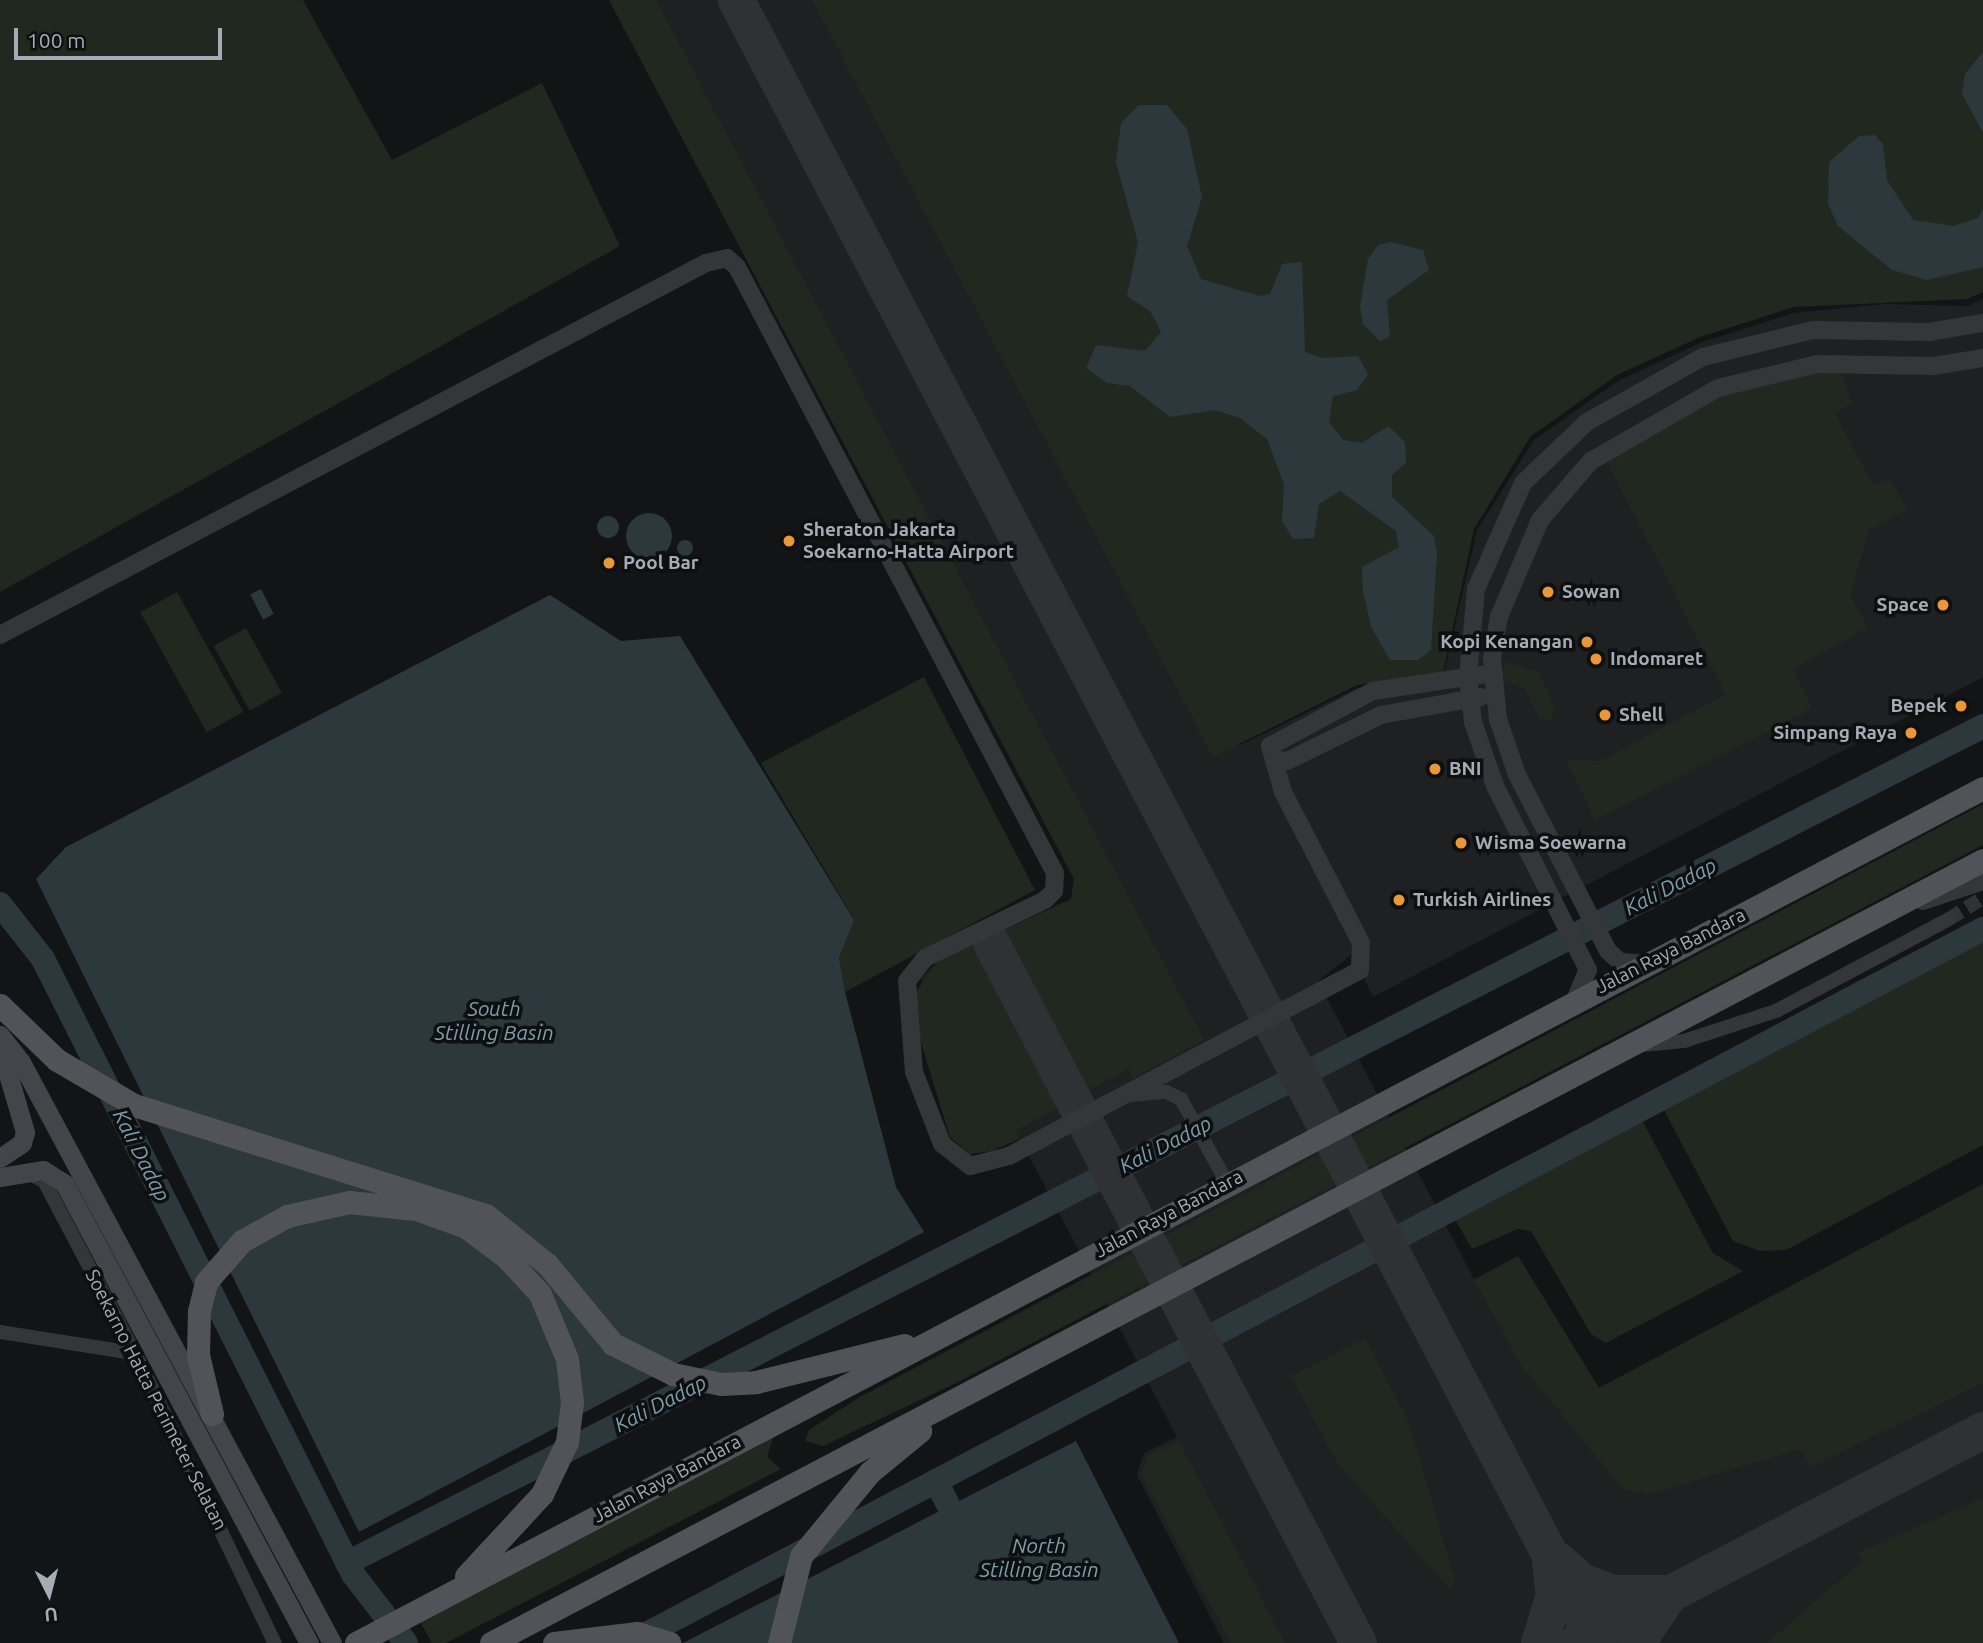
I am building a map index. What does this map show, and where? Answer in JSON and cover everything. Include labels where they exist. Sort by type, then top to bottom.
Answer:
[{"type":"main road","name":"Jalan Raya Bandara","points":[[356,1643],[1575,1000],[1983,788]]},
{"type":"main road","points":[[491,1643],[1983,860]]},
{"type":"main road","points":[[0,1005],[87,1082],[134,1105],[468,1206],[533,1251],[613,1344],[673,1374],[720,1384],[755,1382],[937,1337]]},
{"type":"main road","name":"Soekarno Hatta Perimeter Selatan","points":[[0,1035],[202,1419]]},
{"type":"main road","points":[[0,1047],[26,1132],[22,1143],[0,1158]]},
{"type":"main road","points":[[0,1177],[22,1171],[43,1170],[64,1183],[332,1643]]},
{"type":"main road","points":[[309,1643],[202,1419],[198,1355],[206,1282],[264,1226],[349,1202],[416,1209],[489,1242],[526,1274],[550,1312],[567,1359],[572,1402],[555,1470],[516,1527],[429,1604]]},
{"type":"main road","points":[[779,1643],[802,1556],[828,1517],[895,1450],[970,1393]]},
{"type":"main road","points":[[554,1643],[592,1635],[637,1633],[670,1643]]},
{"type":"street","points":[[0,635],[706,263],[727,258],[1055,873],[1054,891],[1045,900],[925,958],[907,981],[914,1072],[942,1144],[962,1164],[982,1166],[1120,1098],[1345,980],[1364,964],[1361,943],[1283,792],[1276,761],[1269,750],[1275,739],[1349,701],[1406,683],[1493,673]]},
{"type":"street","points":[[1575,1000],[1587,983],[1585,962],[1495,786],[1471,699],[1468,677],[1476,589],[1511,504],[1553,449],[1608,408],[1703,357],[1776,335],[1929,332],[1983,323]]},
{"type":"street","points":[[1645,964],[1620,962],[1608,951],[1517,775],[1494,695],[1493,673],[1509,587],[1540,520],[1563,487],[1624,438],[1718,388],[1784,368],[1933,366],[1983,358]]},
{"type":"street","points":[[1276,761],[1287,761],[1381,715],[1494,695]]},
{"type":"street","points":[[1870,919],[1983,881]]},
{"type":"street","points":[[1627,1046],[1684,1041],[1776,1011],[1949,919]]},
{"type":"street","points":[[1120,1098],[1166,1092],[1189,1109],[1227,1183]]},
{"type":"street","name":"Soekarno Hatta Perimeter Selatan","points":[[22,1171],[40,1177],[51,1193],[275,1643]]},
{"type":"street","points":[[0,1332],[126,1352]]},
{"type":"shaded area","points":[[0,0],[303,0],[392,160],[542,83],[620,246],[0,592]]},
{"type":"shaded area","points":[[609,0],[844,0],[1240,745],[1357,688],[1444,673],[1477,530],[1534,440],[1618,381],[1700,343],[1794,313],[1884,304],[1968,306],[1983,299],[1983,677],[1373,997],[1352,954],[1318,981],[1474,1279],[1518,1256],[1599,1388],[1983,1184],[1983,1643],[1224,1643],[1137,1475],[1144,1453],[1177,1437],[1020,1139],[970,1154],[950,1137],[921,978],[939,960],[1071,899],[1074,879]]},
{"type":"shaded area","points":[[609,0],[656,0],[1204,1040],[1133,1078],[1128,1069],[1015,1131],[1020,1139],[991,1151],[970,1154],[950,1137],[920,1039],[915,993],[939,960],[1071,899],[1074,879]]},
{"type":"shaded area","points":[[812,0],[1983,0],[1983,292],[1967,299],[1794,307],[1700,337],[1617,375],[1530,437],[1474,529],[1443,673],[1357,685],[1213,757]]},
{"type":"shaded area","points":[[1840,370],[1852,404],[1835,413],[1873,486],[1890,479],[1907,510],[1869,530],[1850,595],[1868,628],[1793,669],[1811,706],[1806,712],[1595,820],[1566,760],[1600,761],[1726,694],[1606,460],[1712,399],[1784,374]]},
{"type":"shaded area","points":[[177,592],[243,712],[207,732],[140,612]]},
{"type":"shaded area","points":[[246,628],[282,693],[250,711],[214,646]]},
{"type":"shaded area","points":[[1505,662],[1539,672],[1554,707],[1551,721],[1540,719],[1525,689],[1500,679]]},
{"type":"shaded area","points":[[924,677],[1035,890],[845,992],[839,958],[854,919],[761,763]]},
{"type":"shaded area","points":[[1983,804],[1983,845],[954,1384],[823,1446],[805,1441],[809,1430],[858,1398]]},
{"type":"shaded area","points":[[1983,940],[1983,1145],[1786,1250],[1760,1251],[1733,1241],[1664,1110]]},
{"type":"shaded area","points":[[1636,1109],[1713,1253],[1743,1271],[1606,1343],[1591,1334],[1531,1231],[1518,1229],[1472,1249],[1447,1205]]},
{"type":"shaded area","points":[[1983,1184],[1983,1383],[1811,1467],[1800,1449],[1649,1494],[1623,1489],[1522,1366],[1474,1280],[1518,1256],[1599,1388]]},
{"type":"shaded area","points":[[1365,1338],[1409,1423],[1455,1581],[1450,1589],[1337,1463],[1291,1376]]},
{"type":"shaded area","points":[[774,1435],[767,1457],[781,1469],[446,1643],[432,1643],[419,1620]]},
{"type":"shaded area","points":[[1179,1441],[1285,1643],[1231,1643],[1141,1474],[1148,1456]]},
{"type":"shaded area","points":[[1983,1498],[1983,1643],[1767,1643],[1862,1561],[1857,1553]]},
{"type":"water","points":[[1983,52],[1983,133],[1962,94],[1965,74]]},
{"type":"water","points":[[1139,105],[1167,105],[1187,129],[1202,197],[1187,246],[1201,279],[1260,296],[1270,294],[1282,264],[1302,262],[1305,352],[1323,358],[1358,356],[1368,374],[1357,390],[1333,396],[1329,422],[1343,440],[1362,443],[1388,426],[1405,442],[1406,463],[1392,475],[1392,497],[1434,536],[1437,553],[1431,650],[1418,660],[1390,660],[1371,627],[1363,591],[1362,567],[1399,547],[1396,531],[1340,491],[1319,504],[1314,538],[1293,539],[1282,521],[1284,484],[1267,439],[1240,418],[1215,410],[1170,417],[1130,386],[1107,383],[1086,368],[1096,345],[1145,351],[1161,332],[1150,311],[1127,296],[1138,243],[1116,162],[1121,123]]},
{"type":"water","points":[[1875,135],[1883,144],[1887,180],[1913,220],[1953,226],[1978,218],[1983,209],[1983,267],[1927,280],[1892,270],[1838,226],[1828,204],[1829,162],[1859,136]]},
{"type":"water","points":[[1391,242],[1423,250],[1429,270],[1387,300],[1390,336],[1380,341],[1363,324],[1360,306],[1368,259],[1378,245]]},
{"type":"water","points":[[649,513],[666,519],[672,536],[666,553],[649,559],[632,553],[626,536],[632,519]]},
{"type":"water","points":[[604,516],[612,516],[619,523],[619,531],[612,538],[604,538],[597,531],[597,523]]},
{"type":"water","points":[[682,540],[688,540],[693,548],[691,554],[682,556],[677,551],[677,545]]},
{"type":"water","points":[[261,589],[274,614],[263,619],[250,594]]},
{"type":"water","name":"South Stilling Basin","points":[[550,595],[621,641],[680,636],[854,920],[839,958],[845,992],[896,1187],[924,1232],[359,1532],[36,879],[66,847]]},
{"type":"water","name":"North Stilling Basin","points":[[1076,1441],[1179,1643],[683,1643]]},
{"type":"waterway","name":"Kali Dadap","points":[[347,1563],[1983,726]]},
{"type":"waterway","name":"Kali Dadap","points":[[0,904],[43,959],[353,1574],[406,1643]]},
{"type":"waterway","name":"Kali Dadap","points":[[631,1642],[1983,929]]},
{"type":"waterway","name":"Kali Dadap","points":[[936,1481],[949,1507]]},
{"type":"taxiway","points":[[736,0],[1596,1643]]},
{"type":"taxiway","points":[[991,943],[1358,1643]]},
{"type":"taxiway","points":[[1575,1643],[1983,1430]]},
{"type":"taxiway","points":[[1556,1559],[1581,1581],[1612,1593],[1662,1593]]},
{"type":"taxiway","points":[[1539,1643],[1554,1595],[1550,1562]]},
{"type":"taxiway","points":[[1636,1643],[1667,1597]]},
{"type":"tunnel","points":[[1949,919],[1983,898]]},
{"type":"place","name":"Sheraton Jakarta Soekarno-Hatta Airport","points":[[789,541]]},
{"type":"place","name":"Pool Bar","points":[[609,563]]},
{"type":"place","name":"Sowan","points":[[1548,592]]},
{"type":"place","name":"Space","points":[[1943,605]]},
{"type":"place","name":"Kopi Kenangan","points":[[1587,642]]},
{"type":"place","name":"Indomaret","points":[[1596,659]]},
{"type":"place","name":"Bepek","points":[[1961,706]]},
{"type":"place","name":"Shell","points":[[1605,715]]},
{"type":"place","name":"Simpang Raya","points":[[1911,733]]},
{"type":"place","name":"BNI","points":[[1435,769]]},
{"type":"place","name":"Wisma Soewarna","points":[[1461,843]]},
{"type":"place","name":"Turkish Airlines","points":[[1399,900]]}]
